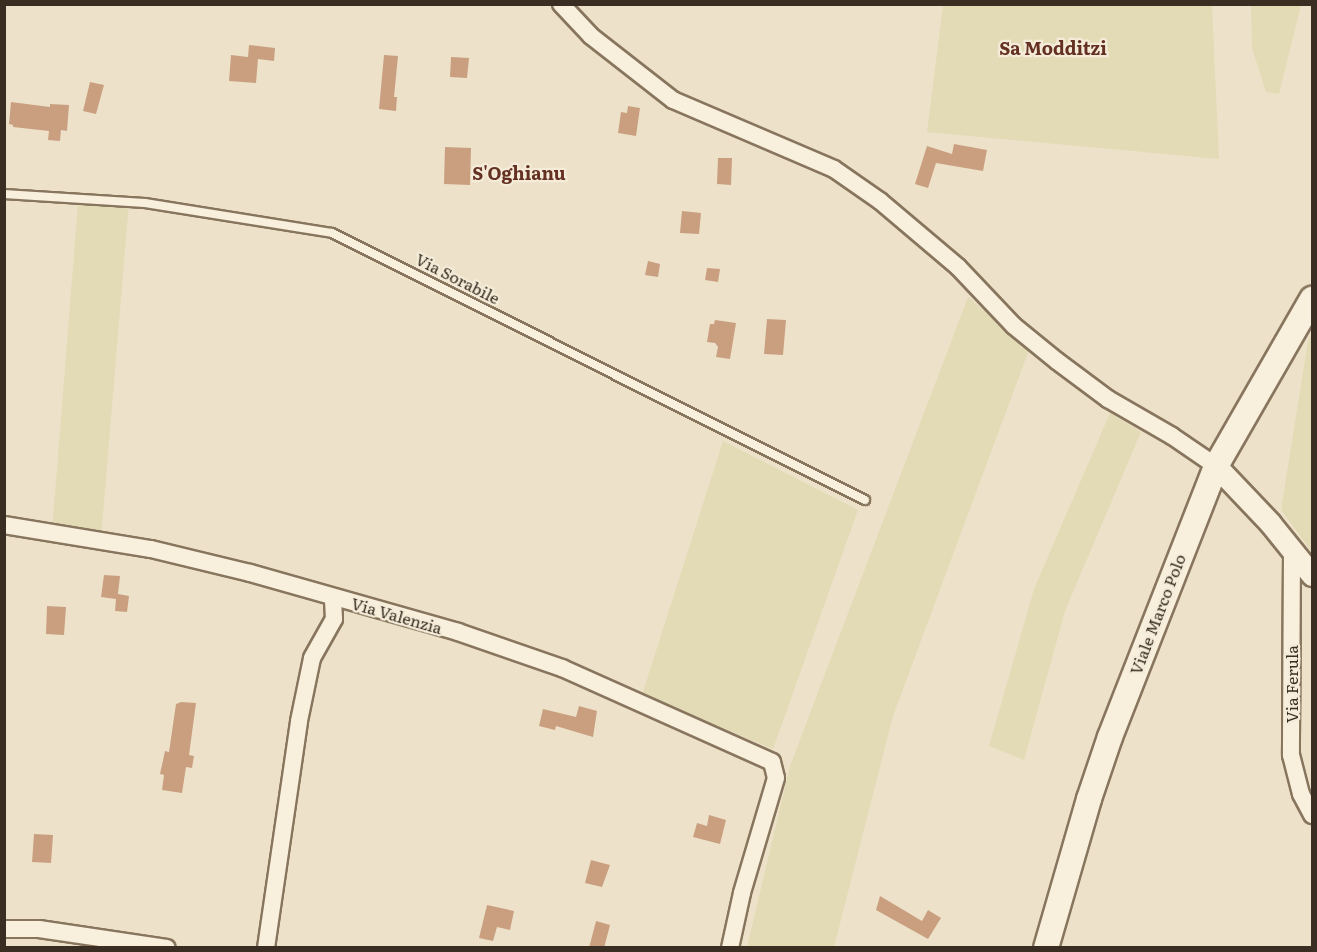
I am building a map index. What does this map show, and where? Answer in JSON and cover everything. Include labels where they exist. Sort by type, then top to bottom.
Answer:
[{"type":"main road","name":"Viale Marco Polo","points":[[1046,948],[1089,799],[1110,737],[1216,466],[1312,299]]},
{"type":"street","points":[[561,4],[591,36],[673,100],[834,169],[871,195],[958,267],[1014,326],[1048,354],[1108,399],[1172,436],[1216,466],[1270,523],[1312,575]]},
{"type":"street","name":"Via Valenzia","points":[[4,525],[151,549],[458,632],[562,669],[772,762],[776,778],[742,893],[730,948]]},
{"type":"street","name":"Via Ferula","points":[[1292,550],[1291,755],[1301,794],[1312,814]]},
{"type":"street","points":[[266,948],[298,720],[312,658],[334,619],[333,597]]},
{"type":"street","points":[[4,929],[39,929],[167,948]]},
{"type":"lane","name":"Via Sorabile","points":[[4,194],[145,203],[332,233],[865,500]]},
{"type":"shaded area","points":[[943,5],[1212,5],[1219,159],[927,132]]},
{"type":"shaded area","points":[[1251,5],[1301,5],[1279,94],[1266,92],[1252,48]]},
{"type":"shaded area","points":[[129,202],[101,538],[52,532],[78,203]]},
{"type":"shaded area","points":[[968,297],[1029,350],[893,716],[834,947],[747,947],[790,766]]},
{"type":"shaded area","points":[[1312,334],[1312,552],[1281,510],[1308,341]]},
{"type":"shaded area","points":[[1110,413],[1141,432],[1065,611],[1024,760],[989,746],[1034,589]]},
{"type":"shaded area","points":[[723,441],[858,510],[773,749],[642,695]]},
{"type":"building","points":[[249,45],[275,48],[274,61],[258,59],[256,83],[229,81],[231,55],[248,57]]},
{"type":"building","points":[[384,55],[398,56],[394,97],[397,97],[396,111],[379,109]]},
{"type":"building","points":[[451,57],[469,58],[467,78],[450,77]]},
{"type":"building","points":[[90,82],[104,85],[96,114],[83,111]]},
{"type":"building","points":[[11,102],[50,107],[50,104],[69,105],[67,131],[61,130],[60,141],[48,140],[49,131],[13,127],[9,124]]},
{"type":"building","points":[[628,106],[640,108],[636,136],[618,133],[621,112],[627,113]]},
{"type":"building","points":[[954,144],[987,150],[983,171],[936,163],[928,188],[915,184],[927,146],[952,154]]},
{"type":"building","points":[[445,147],[471,148],[470,185],[444,184]]},
{"type":"building","points":[[718,158],[732,158],[731,185],[717,184]]},
{"type":"building","points":[[682,211],[701,213],[699,234],[680,233]]},
{"type":"building","points":[[648,261],[660,264],[658,277],[645,275]]},
{"type":"building","points":[[707,268],[720,269],[718,282],[705,280]]},
{"type":"building","points":[[767,319],[786,320],[783,355],[764,354]]},
{"type":"building","points":[[715,320],[736,323],[730,359],[716,357],[718,347],[715,343],[707,342],[710,324],[714,324]]},
{"type":"building","points":[[104,575],[120,576],[118,594],[129,596],[127,612],[115,611],[116,599],[101,597]]},
{"type":"building","points":[[47,606],[66,607],[64,635],[46,634]]},
{"type":"building","points":[[196,703],[189,755],[194,756],[192,768],[186,767],[182,793],[162,790],[164,775],[160,774],[165,751],[169,752],[176,704]]},
{"type":"building","points":[[579,706],[597,711],[593,737],[556,726],[555,730],[539,726],[543,709],[576,717]]},
{"type":"building","points":[[709,815],[726,820],[720,844],[693,837],[697,823],[707,826]]},
{"type":"building","points":[[34,834],[53,835],[51,863],[32,862]]},
{"type":"building","points":[[591,860],[610,865],[602,887],[585,883]]},
{"type":"building","points":[[880,896],[922,921],[928,910],[941,918],[928,939],[876,910]]},
{"type":"building","points":[[487,905],[514,911],[510,930],[497,927],[493,941],[479,938]]},
{"type":"building","points":[[596,921],[610,925],[604,948],[589,948]]},
{"type":"district","name":"Sa Modditzi","points":[[1053,48]]},
{"type":"district","name":"S'Oghianu","points":[[519,173]]}]
